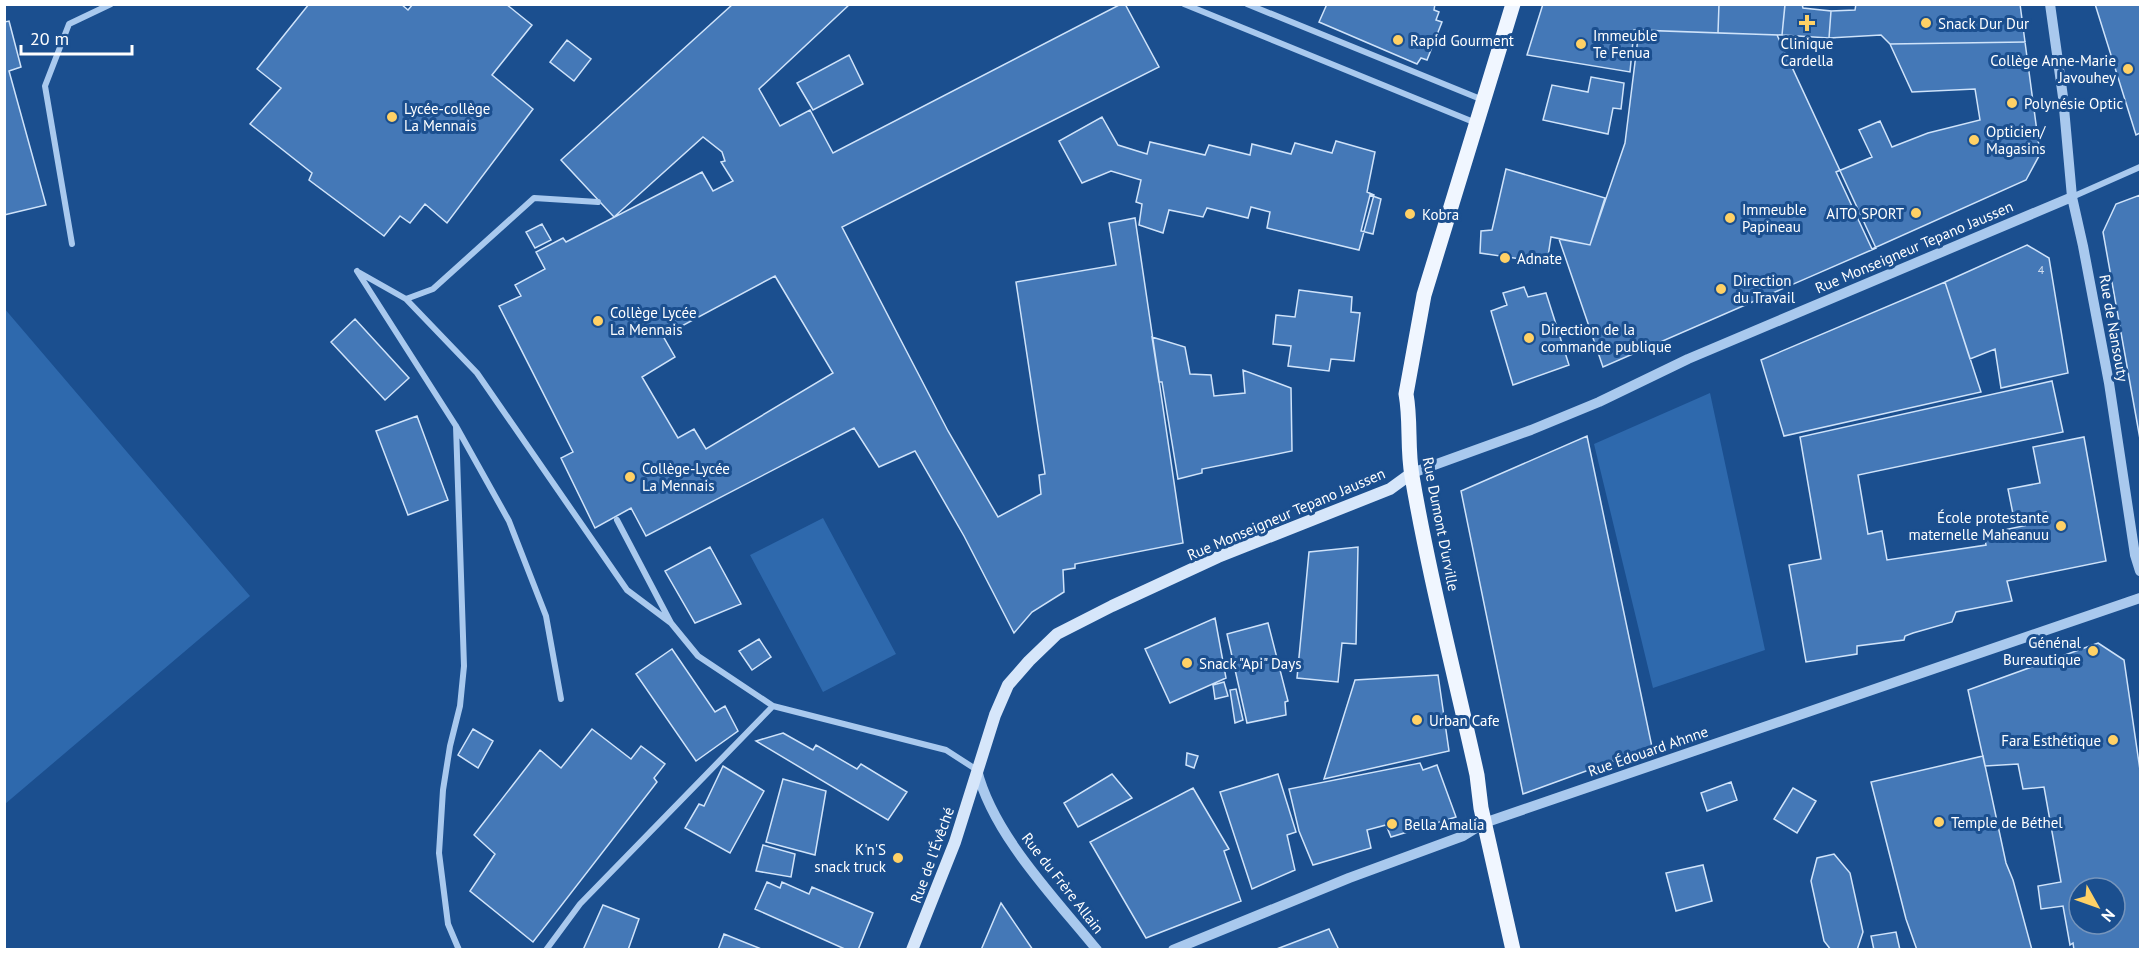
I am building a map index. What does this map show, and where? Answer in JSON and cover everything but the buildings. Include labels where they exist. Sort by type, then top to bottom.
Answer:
[{"type":"main road","name":"Rue Dumont D'urville","points":[[1513,4],[1422,306],[1406,394],[1409,410],[1409,456],[1423,540],[1478,775],[1484,823],[1513,950]]},
{"type":"main road","name":"Rue Monseigneur Tepano Jaussen","points":[[977,770],[995,715],[1008,685],[1029,661],[1058,634],[1218,557],[1390,489],[1412,473]]},
{"type":"main road","name":"Rue de l'Évêché","points":[[912,950],[955,842],[977,770]]},
{"type":"street","points":[[72,244],[45,86],[69,24],[111,4]]},
{"type":"street","points":[[1184,4],[1476,123]]},
{"type":"street","points":[[1247,4],[1484,100]]},
{"type":"street","name":"Rue de Nansouty","points":[[2050,4],[2063,97],[2072,197],[2084,246],[2109,382],[2135,555],[2140,571]]},
{"type":"street","name":"Rue Monseigneur Tepano Jaussen","points":[[1412,473],[1570,414],[1689,359],[2140,167]]},
{"type":"street","points":[[406,299],[433,290],[534,198],[597,202]]},
{"type":"street","points":[[561,699],[546,616],[509,521],[456,426],[357,271],[406,299],[477,374],[627,590],[671,623]]},
{"type":"street","points":[[456,426],[464,666],[460,706],[450,746],[443,790],[439,853],[448,924],[459,950]]},
{"type":"street","points":[[617,520],[671,623],[698,656],[773,706],[946,750],[977,770]]},
{"type":"street","name":"Rue Édouard Ahnne","points":[[1173,950],[1349,878],[1463,836],[1484,823],[2140,598]]},
{"type":"street","points":[[546,950],[580,904],[773,706]]},
{"type":"street","name":"Rue du Frère Allain","points":[[977,770],[981,787],[992,811],[1016,850],[1097,950]]},
{"type":"shaded area","points":[[4,308],[250,596],[5,804],[4,804]]},
{"type":"shaded area","points":[[1710,393],[1765,650],[1653,688],[1594,444]]},
{"type":"shaded area","points":[[823,518],[896,654],[823,692],[750,555]]},
{"type":"place","name":"Clinique Cardella","points":[[1807,23]]},
{"type":"place","name":"Snack Dur Dur","points":[[1926,23]]},
{"type":"place","name":"Rapid Gourment","points":[[1398,40]]},
{"type":"place","name":"Immeuble Te Fenua","points":[[1581,44]]},
{"type":"place","name":"Collège Anne-Marie Javouhey","points":[[2128,69]]},
{"type":"place","name":"Polynésie Optic","points":[[2012,103]]},
{"type":"place","name":"Lycée-collège La Mennais","points":[[392,117]]},
{"type":"place","name":"Opticien/ Magasins","points":[[1974,140]]},
{"type":"place","name":"AITO SPORT","points":[[1916,213]]},
{"type":"place","name":"Kobra","points":[[1410,214]]},
{"type":"place","name":"Immeuble Papineau","points":[[1730,218]]},
{"type":"place","name":"Adnate","points":[[1505,258]]},
{"type":"place","name":"Direction du Travail","points":[[1721,289]]},
{"type":"place","name":"Collège Lycée La Mennais","points":[[598,321]]},
{"type":"place","name":"Direction de la commande publique","points":[[1529,338]]},
{"type":"place","name":"Collège-Lycée La Mennais","points":[[630,477]]},
{"type":"place","name":"École protestante maternelle Maheanuu","points":[[2061,526]]},
{"type":"place","name":"Génénal Bureautique","points":[[2093,651]]},
{"type":"place","name":"Snack \"Api\" Days","points":[[1187,663]]},
{"type":"place","name":"Urban Cafe","points":[[1417,720]]},
{"type":"place","name":"Fara Esthétique","points":[[2113,740]]},
{"type":"place","name":"Temple de Béthel","points":[[1939,822]]},
{"type":"place","name":"Bella Amalia","points":[[1392,824]]},
{"type":"place","name":"K'n'S snack truck","points":[[898,858]]}]
